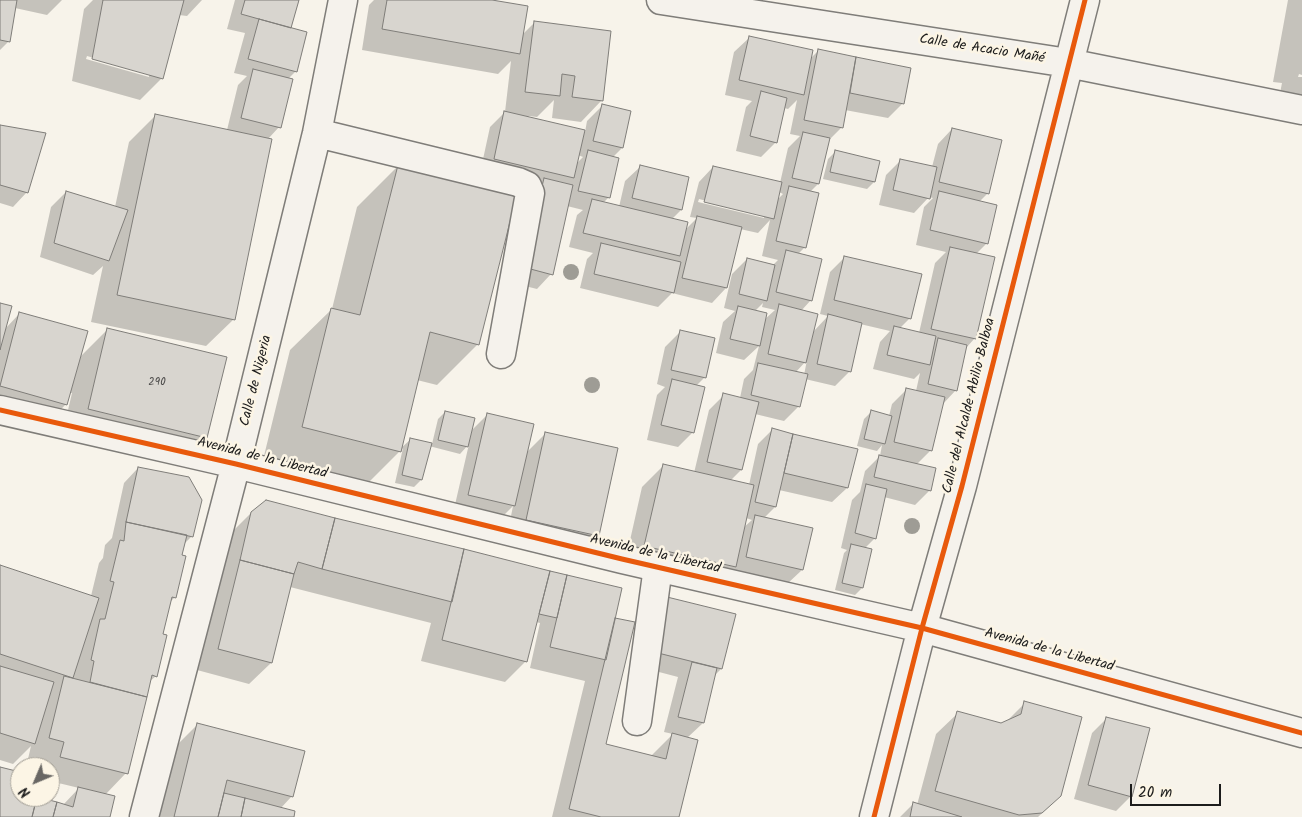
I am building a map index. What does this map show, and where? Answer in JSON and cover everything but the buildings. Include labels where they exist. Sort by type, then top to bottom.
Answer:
[{"type":"street","name":"Calle de Nigeria","points":[[144,817],[236,464],[317,133],[343,0]]},
{"type":"street","name":"Calle de Acacio Mañé","points":[[661,0],[1068,63],[1302,110]]},
{"type":"street","name":"Calle del Alcalde Abilio Balboa","points":[[874,817],[922,628],[962,486],[1085,0]]},
{"type":"street","points":[[317,133],[518,182],[527,186],[530,194],[501,354]]},
{"type":"street","name":"Avenida de la Libertad","points":[[0,410],[236,464],[622,560],[922,628],[1302,733]]},
{"type":"street","points":[[637,721],[658,567]]},
{"type":"cycle path","points":[[874,817],[922,628],[962,486],[1085,0]]},
{"type":"cycle path","points":[[0,410],[236,464],[622,559],[922,628],[1302,733]]}]
